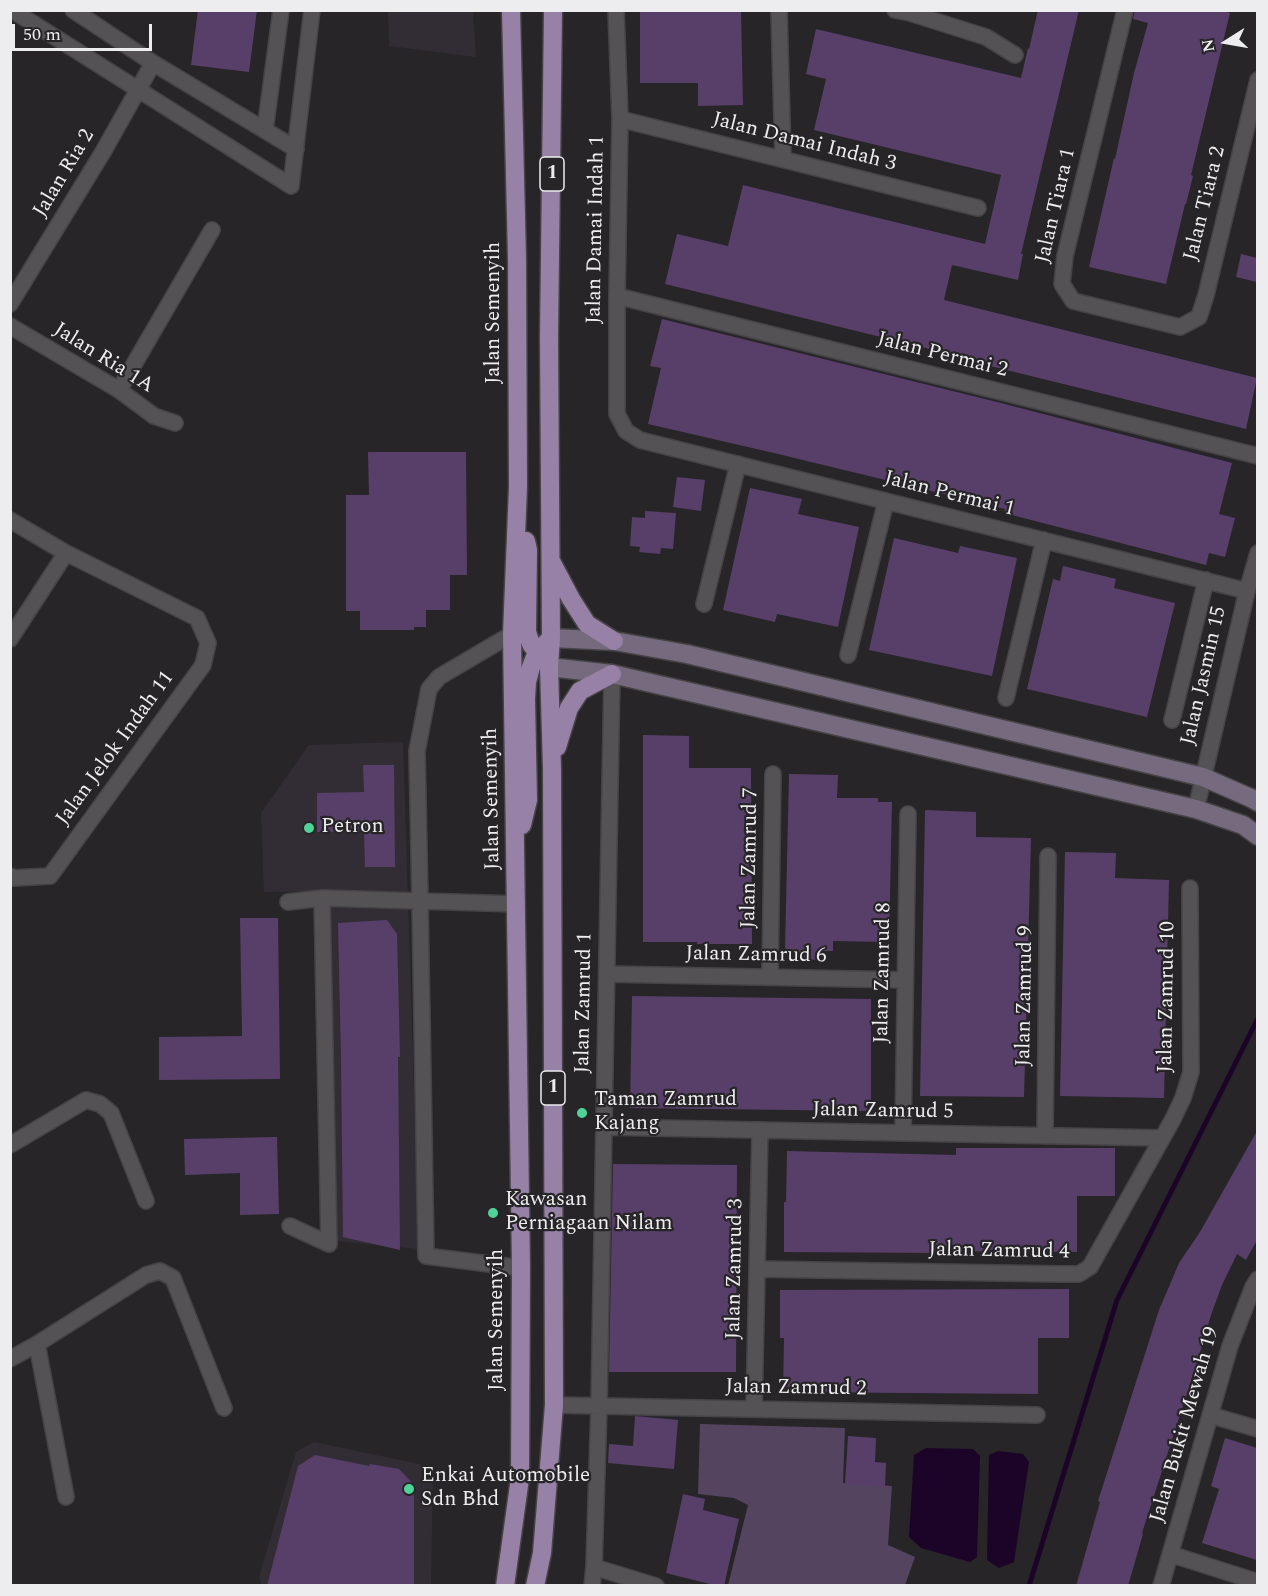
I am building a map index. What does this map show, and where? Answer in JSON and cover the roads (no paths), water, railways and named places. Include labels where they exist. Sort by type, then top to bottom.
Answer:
[{"type":"main road","name":"Jalan Semenyih","points":[[504,1586],[520,1479],[521,1268],[512,634],[518,487],[517,260],[511,10]]},
{"type":"main road","name":"1","points":[[535,1586],[542,1553],[554,1405],[549,337],[554,10]]},
{"type":"main road","points":[[518,487],[528,550],[527,632],[531,644],[549,667]]},
{"type":"main road","points":[[551,561],[587,624],[614,641]]},
{"type":"main road","points":[[516,849],[528,800],[527,682],[537,652],[552,638]]},
{"type":"main road","points":[[552,769],[568,708],[580,691],[612,674]]},
{"type":"street","points":[[72,10],[153,63],[296,149]]},
{"type":"street","points":[[265,130],[281,10]]},
{"type":"street","points":[[14,14],[291,186],[312,10]]},
{"type":"street","name":"Jalan Damai Indah 1","points":[[616,10],[620,119],[617,414],[626,431],[640,440]]},
{"type":"street","points":[[778,10],[783,159]]},
{"type":"street","points":[[895,10],[986,37],[1015,55]]},
{"type":"street","name":"Jalan Tiara 1","points":[[1125,10],[1065,256],[1062,284],[1073,301],[1180,327]]},
{"type":"street","name":"Jalan Ria 2","points":[[10,304],[103,152],[153,63]]},
{"type":"street","name":"Jalan Tiara 2","points":[[1180,327],[1199,317],[1257,80]]},
{"type":"street","name":"Jalan Damai Indah 3","points":[[620,119],[978,208]]},
{"type":"street","points":[[119,390],[213,231]]},
{"type":"street","name":"Jalan Permai 2","points":[[617,296],[1257,456]]},
{"type":"street","name":"Jalan Ria 1A","points":[[10,326],[119,390],[154,416],[175,423]]},
{"type":"street","name":"Jalan Permai 1","points":[[640,440],[1247,591]]},
{"type":"street","points":[[704,604],[738,464]]},
{"type":"street","points":[[848,655],[886,501]]},
{"type":"street","points":[[10,520],[66,553],[10,639]]},
{"type":"street","points":[[1006,698],[1044,540]]},
{"type":"street","name":"Jalan Jelok Indah 11","points":[[10,876],[14,878],[50,876],[203,665],[208,643],[197,618],[66,553]]},
{"type":"street","name":"Jalan Jasmin 15","points":[[1196,809],[1257,553]]},
{"type":"street","points":[[1172,720],[1206,580]]},
{"type":"street","points":[[512,634],[439,677],[429,689],[417,751],[426,1256],[521,1268]]},
{"type":"street","points":[[552,638],[614,641],[687,654],[1203,777],[1257,802]]},
{"type":"street","points":[[549,667],[612,674],[1196,809],[1243,825],[1257,836]]},
{"type":"street","name":"Jalan Zamrud 1","points":[[592,1586],[599,1406],[612,674]]},
{"type":"street","name":"Jalan Zamrud 7","points":[[770,977],[773,774]]},
{"type":"street","name":"Jalan Zamrud 8","points":[[903,1133],[908,814]]},
{"type":"street","name":"Jalan Zamrud 9","points":[[1045,1136],[1048,856]]},
{"type":"street","name":"Jalan Zamrud 10","points":[[1162,1138],[1183,1098],[1191,1072],[1190,888]]},
{"type":"street","points":[[290,1226],[329,1244],[322,898]]},
{"type":"street","points":[[288,902],[322,898],[517,904]]},
{"type":"street","name":"Jalan Zamrud 6","points":[[607,974],[905,980]]},
{"type":"street","points":[[10,1145],[86,1100],[100,1104],[111,1113],[146,1201]]},
{"type":"street","name":"Jalan Zamrud 5","points":[[604,1127],[1162,1138]]},
{"type":"street","name":"Jalan Zamrud 3","points":[[754,1409],[760,1130]]},
{"type":"street","name":"Jalan Zamrud 4","points":[[757,1269],[1079,1274],[1090,1267],[1162,1138]]},
{"type":"street","points":[[10,1359],[146,1275],[160,1271],[173,1278],[224,1408]]},
{"type":"street","name":"Jalan Bukit Mewah 19","points":[[1161,1586],[1230,1346],[1257,1279]]},
{"type":"street","points":[[37,1344],[66,1497]]},
{"type":"street","name":"Jalan Zamrud 2","points":[[554,1405],[1037,1414]]},
{"type":"street","points":[[1210,1415],[1257,1429]]},
{"type":"street","points":[[1170,1554],[1257,1582]]},
{"type":"street","points":[[594,1567],[656,1586]]},
{"type":"waterway","points":[[1029,1586],[1117,1300],[1258,1018]]},
{"type":"place","name":"Petron","points":[[309,828]]},
{"type":"place","name":"Taman Zamrud Kajang","points":[[582,1113]]},
{"type":"place","name":"Kawasan Perniagaan Nilam","points":[[493,1213]]},
{"type":"place","name":"Enkai Automobile Sdn Bhd","points":[[409,1489]]}]
